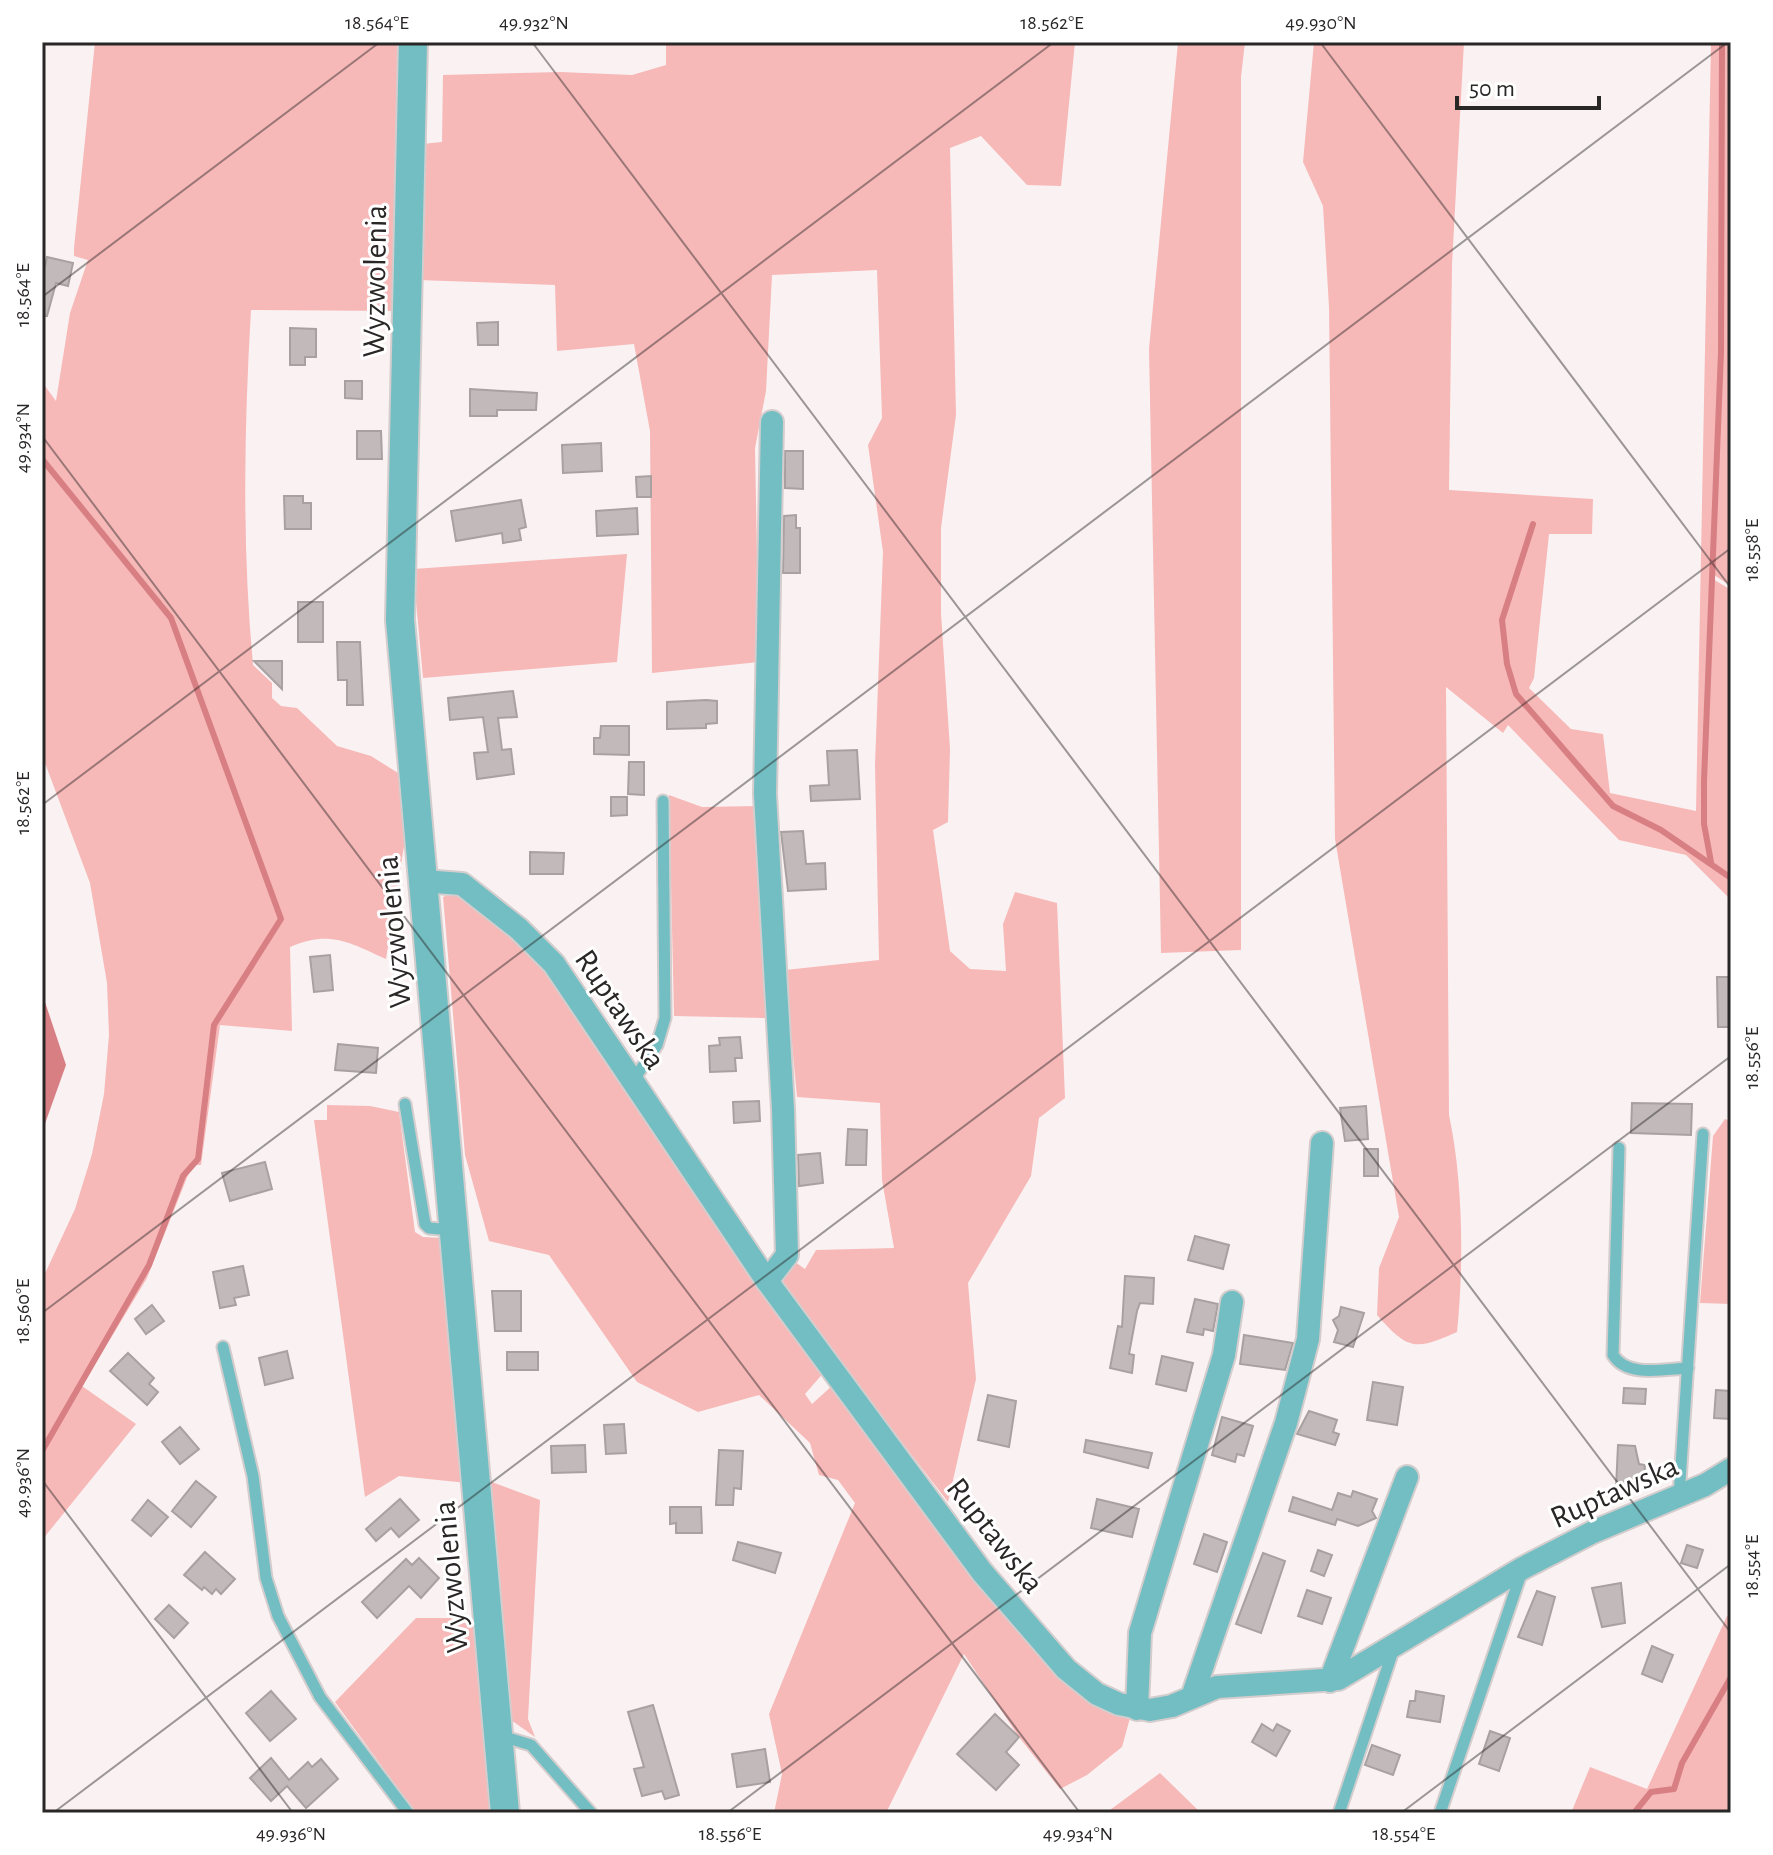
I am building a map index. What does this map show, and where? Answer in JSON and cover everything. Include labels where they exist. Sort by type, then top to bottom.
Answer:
[{"type":"street","name":"Wyzwolenia","points":[[413,42],[400,620],[505,1813]]},
{"type":"street","points":[[767,1281],[787,1255],[783,1109],[765,794],[772,422]]},
{"type":"street","name":"Ruptawska","points":[[423,881],[462,884],[528,937],[554,964],[767,1281],[1005,1601],[1079,1680],[1097,1694],[1137,1709],[1172,1706],[1243,1683],[1330,1681],[1348,1675],[1523,1568],[1593,1532],[1679,1497],[1731,1469]]},
{"type":"street","points":[[1192,1697],[1286,1423],[1308,1339],[1322,1143]]},
{"type":"street","points":[[1137,1709],[1140,1633],[1224,1355],[1232,1302]]},
{"type":"street","points":[[1330,1681],[1407,1477]]},
{"type":"lane","points":[[632,1081],[657,1045],[665,1018],[663,801]]},
{"type":"lane","points":[[405,1104],[425,1224],[429,1228],[453,1230]]},
{"type":"lane","points":[[1679,1497],[1703,1134]]},
{"type":"lane","points":[[1619,1148],[1613,1355],[1619,1365],[1629,1369],[1688,1368]]},
{"type":"lane","points":[[223,1347],[253,1476],[266,1578],[278,1616],[320,1697],[408,1813]]},
{"type":"lane","points":[[1440,1813],[1523,1568]]},
{"type":"lane","points":[[1339,1813],[1394,1648]]},
{"type":"lane","points":[[499,1736],[531,1745],[591,1813]]},
{"type":"shaded area","points":[[95,42],[397,42],[396,311],[251,310],[246,532],[253,665],[272,683],[272,698],[281,706],[297,708],[337,746],[371,756],[414,783],[386,959],[339,940],[317,939],[290,947],[292,1031],[220,1025],[201,1165],[192,1165],[147,1278],[82,1386],[136,1424],[42,1540],[42,1280],[75,1209],[92,1154],[104,1094],[109,1035],[107,983],[90,883],[42,755],[42,382],[56,401],[70,313],[88,260],[74,256],[74,248]]},
{"type":"shaded area","points":[[666,42],[1075,42],[1061,186],[1027,185],[981,136],[950,148],[956,415],[941,528],[941,613],[950,749],[948,822],[933,830],[950,951],[970,969],[1006,971],[1003,924],[1015,892],[1057,903],[1065,1098],[1039,1118],[1031,1176],[968,1283],[976,1379],[948,1502],[777,1281],[792,1260],[805,1269],[816,1250],[894,1248],[882,1180],[880,1103],[797,1097],[785,970],[879,960],[875,765],[883,552],[868,445],[882,418],[877,270],[772,275],[766,391],[755,448],[759,662],[652,673],[650,431],[634,344],[557,351],[555,285],[418,280],[422,144],[442,142],[443,75],[561,72],[632,75],[666,65]]},
{"type":"shaded area","points":[[1178,42],[1245,42],[1241,77],[1241,950],[1161,953],[1149,349]]},
{"type":"shaded area","points":[[1314,42],[1464,42],[1452,265],[1449,490],[1593,499],[1592,534],[1549,534],[1534,678],[1529,688],[1571,729],[1603,734],[1610,793],[1696,811],[1711,42],[1731,42],[1731,586],[1714,575],[1713,579],[1731,590],[1731,900],[1686,855],[1619,840],[1508,725],[1503,733],[1446,687],[1449,1115],[1460,1195],[1461,1279],[1457,1332],[1421,1344],[1405,1341],[1377,1315],[1379,1268],[1399,1217],[1335,839],[1329,307],[1323,206],[1303,162]]},
{"type":"shaded area","points":[[627,554],[617,662],[423,678],[413,569]]},
{"type":"shaded area","points":[[669,795],[702,807],[758,806],[767,1018],[674,1016]]},
{"type":"shaded area","points":[[451,893],[466,896],[547,967],[826,1370],[805,1394],[812,1404],[834,1384],[1110,1710],[1130,1718],[1122,1747],[1087,1775],[1060,1789],[1019,1737],[964,1654],[886,1813],[774,1813],[782,1774],[769,1714],[855,1503],[838,1480],[819,1475],[810,1443],[759,1395],[698,1412],[637,1382],[549,1255],[489,1241],[465,1155],[443,897]]},
{"type":"shaded area","points":[[42,993],[66,1065],[42,1132]]},
{"type":"shaded area","points":[[327,1105],[370,1106],[399,1112],[415,1232],[423,1237],[444,1238],[467,1483],[399,1476],[365,1497],[314,1120],[327,1120]]},
{"type":"shaded area","points":[[1725,1119],[1731,1121],[1731,1304],[1700,1303],[1713,1136]]},
{"type":"shaded area","points":[[489,1481],[540,1500],[528,1719],[535,1737],[511,1720]]},
{"type":"shaded area","points":[[1727,1616],[1731,1617],[1731,1813],[1571,1813],[1590,1767],[1647,1789]]},
{"type":"shaded area","points":[[416,1618],[456,1618],[480,1624],[496,1813],[416,1813],[335,1702]]},
{"type":"shaded area","points":[[1160,1773],[1201,1813],[1106,1813]]},
{"type":"building","points":[[47,257],[73,263],[68,286],[56,283],[47,316],[42,316],[42,265],[45,266]]},
{"type":"building","points":[[498,322],[498,345],[478,345],[477,323]]},
{"type":"building","points":[[290,328],[316,329],[316,357],[305,357],[305,365],[290,365]]},
{"type":"building","points":[[345,381],[362,381],[362,399],[345,398]]},
{"type":"building","points":[[470,389],[537,393],[536,410],[497,410],[497,416],[470,416]]},
{"type":"building","points":[[357,431],[381,431],[382,459],[357,459]]},
{"type":"building","points":[[601,443],[602,471],[563,473],[562,445]]},
{"type":"building","points":[[785,451],[803,451],[803,489],[785,488]]},
{"type":"building","points":[[651,476],[651,497],[637,497],[636,477]]},
{"type":"building","points":[[284,496],[303,496],[303,503],[311,503],[311,529],[285,529]]},
{"type":"building","points":[[521,500],[526,527],[519,529],[521,540],[503,543],[502,533],[456,541],[451,511]]},
{"type":"building","points":[[637,508],[638,534],[597,536],[596,511]]},
{"type":"building","points":[[796,515],[796,528],[800,528],[800,573],[783,573],[784,516]]},
{"type":"building","points":[[298,602],[323,602],[323,642],[298,642]]},
{"type":"building","points":[[337,642],[360,642],[363,705],[347,705],[347,680],[338,680]]},
{"type":"building","points":[[254,661],[282,661],[282,689]]},
{"type":"building","points":[[513,691],[517,717],[498,718],[502,750],[511,749],[514,774],[477,779],[474,753],[488,752],[483,717],[450,720],[448,698]]},
{"type":"building","points":[[717,701],[717,723],[706,724],[706,728],[667,729],[667,702]]},
{"type":"building","points":[[601,726],[629,726],[629,755],[594,754],[594,738],[600,738]]},
{"type":"building","points":[[857,750],[860,799],[811,801],[810,786],[829,785],[827,751]]},
{"type":"building","points":[[629,762],[644,762],[644,795],[628,794]]},
{"type":"building","points":[[611,797],[627,797],[627,815],[611,816]]},
{"type":"building","points":[[803,831],[806,864],[825,863],[826,889],[788,891],[781,832]]},
{"type":"building","points":[[530,852],[564,853],[563,874],[530,874]]},
{"type":"building","points":[[330,955],[333,990],[314,992],[310,957]]},
{"type":"building","points":[[1717,977],[1731,977],[1731,1027],[1718,1027]]},
{"type":"building","points":[[740,1037],[742,1058],[735,1058],[736,1071],[710,1072],[709,1046],[720,1045],[719,1038]]},
{"type":"building","points":[[338,1044],[378,1048],[376,1073],[335,1070]]},
{"type":"building","points":[[759,1101],[760,1121],[734,1123],[733,1102]]},
{"type":"building","points":[[1632,1103],[1692,1104],[1691,1135],[1631,1133]]},
{"type":"building","points":[[1366,1106],[1368,1139],[1345,1141],[1340,1108]]},
{"type":"building","points":[[848,1129],[867,1130],[866,1165],[846,1165]]},
{"type":"building","points":[[1364,1149],[1378,1149],[1378,1176],[1364,1176]]},
{"type":"building","points":[[820,1153],[823,1183],[799,1186],[798,1155]]},
{"type":"building","points":[[265,1162],[272,1189],[230,1201],[222,1173]]},
{"type":"building","points":[[1195,1236],[1229,1245],[1223,1269],[1188,1260]]},
{"type":"building","points":[[243,1266],[249,1295],[234,1298],[236,1305],[220,1308],[213,1272]]},
{"type":"building","points":[[1125,1276],[1154,1278],[1153,1304],[1140,1303],[1137,1311],[1129,1354],[1134,1355],[1132,1373],[1110,1368],[1118,1326],[1122,1327]]},
{"type":"building","points":[[492,1291],[521,1291],[521,1331],[495,1331]]},
{"type":"building","points":[[1195,1299],[1218,1304],[1213,1331],[1204,1329],[1203,1335],[1187,1332]]},
{"type":"building","points":[[152,1305],[164,1321],[146,1334],[135,1319]]},
{"type":"building","points":[[1341,1307],[1364,1313],[1353,1347],[1334,1342],[1338,1330],[1333,1320],[1339,1316]]},
{"type":"building","points":[[1244,1335],[1293,1343],[1285,1370],[1240,1364]]},
{"type":"building","points":[[287,1351],[293,1378],[265,1385],[259,1358]]},
{"type":"building","points":[[507,1352],[538,1352],[538,1370],[507,1370]]},
{"type":"building","points":[[128,1353],[154,1378],[149,1384],[158,1392],[147,1405],[110,1371]]},
{"type":"building","points":[[1162,1356],[1193,1363],[1186,1391],[1156,1384]]},
{"type":"building","points":[[1373,1382],[1403,1387],[1397,1425],[1367,1420]]},
{"type":"building","points":[[1624,1388],[1646,1389],[1645,1404],[1623,1403]]},
{"type":"building","points":[[1716,1390],[1731,1391],[1731,1419],[1714,1418]]},
{"type":"building","points":[[988,1395],[1016,1401],[1009,1447],[978,1440]]},
{"type":"building","points":[[1309,1411],[1337,1420],[1333,1432],[1339,1434],[1335,1445],[1297,1434]]},
{"type":"building","points":[[1222,1417],[1253,1426],[1244,1456],[1237,1454],[1235,1462],[1212,1455]]},
{"type":"building","points":[[624,1424],[626,1453],[606,1454],[604,1425]]},
{"type":"building","points":[[180,1427],[199,1449],[180,1464],[162,1442]]},
{"type":"building","points":[[1086,1440],[1152,1453],[1148,1468],[1084,1452]]},
{"type":"building","points":[[585,1445],[586,1472],[552,1473],[551,1446]]},
{"type":"building","points":[[1618,1445],[1635,1446],[1639,1464],[1645,1465],[1644,1481],[1639,1481],[1638,1489],[1616,1488]]},
{"type":"building","points":[[719,1450],[743,1451],[741,1489],[734,1488],[733,1505],[716,1505]]},
{"type":"building","points":[[196,1481],[216,1497],[191,1527],[172,1511]]},
{"type":"building","points":[[1353,1491],[1377,1499],[1372,1511],[1376,1518],[1358,1526],[1337,1519],[1335,1525],[1289,1511],[1293,1497],[1332,1510],[1338,1493],[1351,1497]]},
{"type":"building","points":[[400,1499],[419,1520],[399,1537],[391,1528],[376,1541],[366,1529]]},
{"type":"building","points":[[1097,1499],[1139,1509],[1132,1537],[1091,1528]]},
{"type":"building","points":[[148,1500],[168,1517],[151,1536],[132,1520]]},
{"type":"building","points":[[670,1507],[701,1507],[702,1533],[676,1533],[676,1523],[670,1524]]},
{"type":"building","points":[[1204,1534],[1227,1542],[1217,1572],[1194,1564]]},
{"type":"building","points":[[738,1542],[781,1553],[775,1573],[733,1560]]},
{"type":"building","points":[[1687,1545],[1703,1550],[1697,1568],[1681,1563]]},
{"type":"building","points":[[1318,1550],[1332,1555],[1324,1576],[1311,1571]]},
{"type":"building","points":[[205,1552],[235,1579],[221,1594],[216,1589],[212,1594],[204,1587],[202,1590],[184,1575]]},
{"type":"building","points":[[1263,1553],[1285,1561],[1261,1633],[1236,1624]]},
{"type":"building","points":[[419,1558],[439,1578],[421,1598],[409,1586],[377,1618],[362,1602],[406,1559],[412,1565]]},
{"type":"building","points":[[1621,1583],[1625,1623],[1602,1627],[1592,1588]]},
{"type":"building","points":[[1307,1590],[1331,1598],[1322,1624],[1298,1616]]},
{"type":"building","points":[[1537,1591],[1555,1597],[1542,1645],[1518,1637]]},
{"type":"building","points":[[169,1605],[188,1623],[174,1638],[155,1619]]},
{"type":"building","points":[[1652,1646],[1673,1655],[1662,1682],[1642,1674]]},
{"type":"building","points":[[271,1691],[296,1719],[270,1741],[246,1713]]},
{"type":"building","points":[[1416,1691],[1444,1696],[1440,1722],[1407,1717]]},
{"type":"building","points":[[653,1705],[679,1795],[665,1799],[662,1791],[642,1796],[634,1769],[644,1767],[628,1712]]},
{"type":"building","points":[[995,1714],[1019,1737],[1006,1752],[1019,1765],[996,1790],[957,1754]]},
{"type":"building","points":[[1262,1724],[1273,1731],[1277,1724],[1290,1731],[1276,1756],[1252,1742]]},
{"type":"building","points":[[1490,1731],[1510,1738],[1499,1771],[1479,1764]]},
{"type":"building","points":[[1372,1745],[1400,1755],[1393,1775],[1365,1765]]},
{"type":"building","points":[[765,1749],[770,1782],[737,1787],[732,1754]]},
{"type":"building","points":[[271,1758],[289,1780],[308,1762],[312,1767],[321,1759],[338,1779],[306,1808],[287,1786],[271,1801],[250,1778]]},
{"type":"waterway","points":[[1711,862],[1704,824],[1704,781],[1721,352],[1722,42]]},
{"type":"waterway","points":[[42,459],[171,618],[281,919],[214,1025],[198,1159],[183,1176],[149,1265],[42,1451]]},
{"type":"waterway","points":[[1533,524],[1502,620],[1507,664],[1516,694],[1613,806],[1661,830],[1731,878]]},
{"type":"waterway","points":[[1634,1813],[1651,1792],[1674,1789],[1682,1763],[1731,1677]]}]
